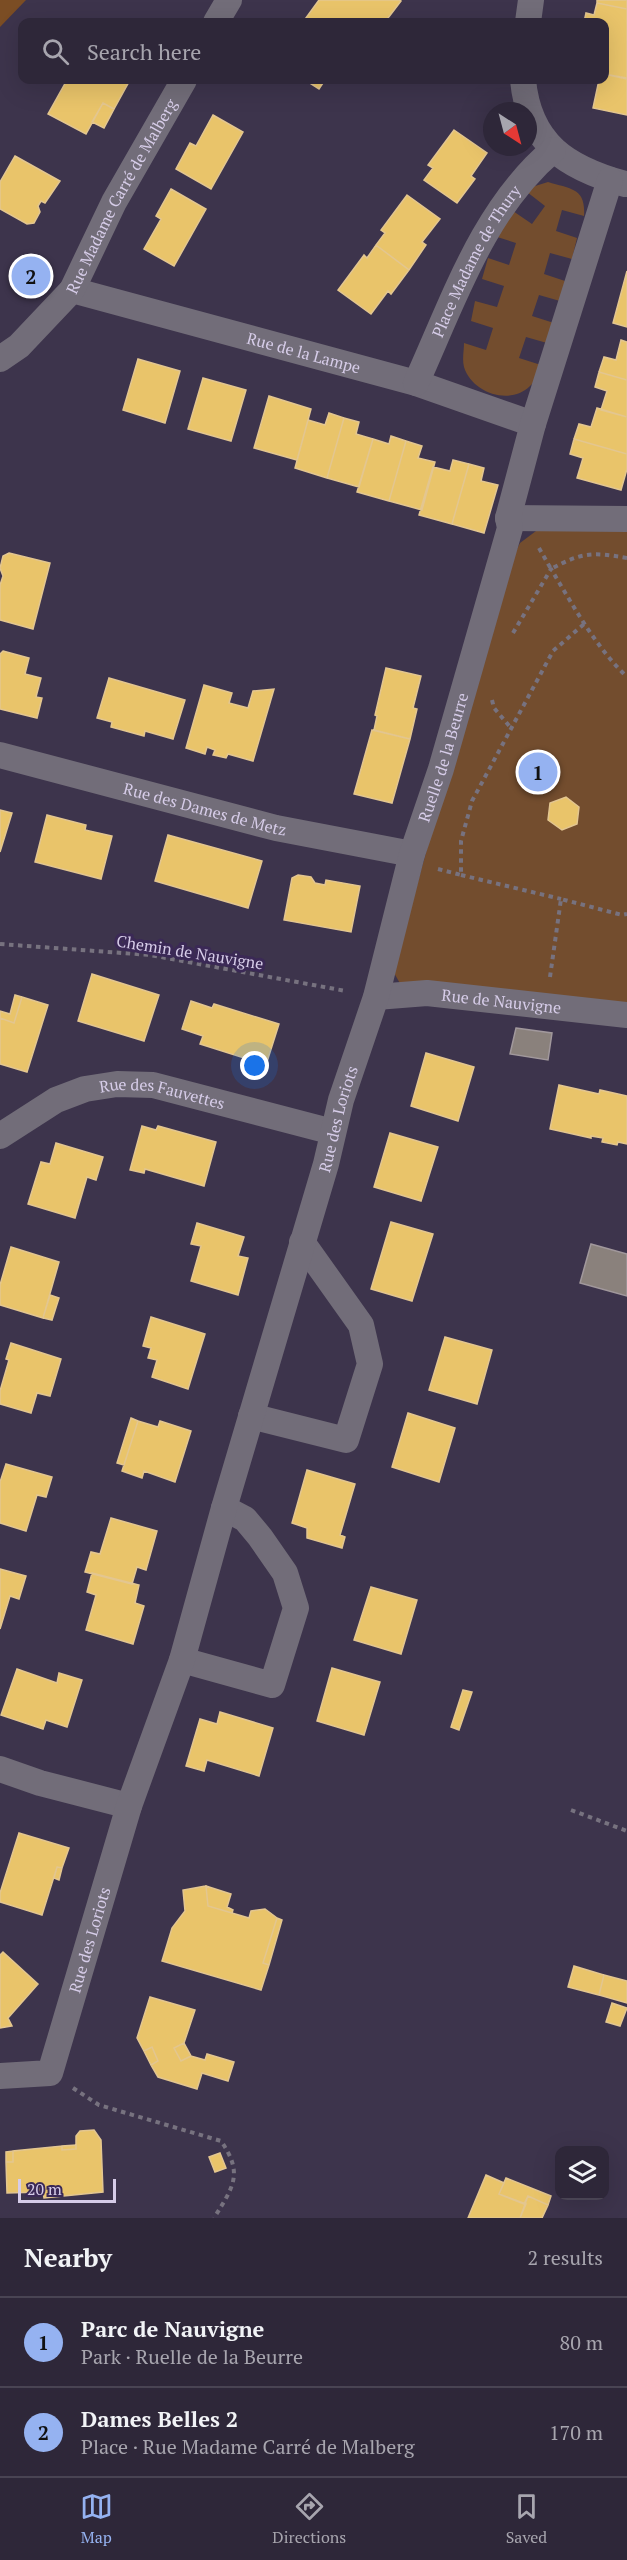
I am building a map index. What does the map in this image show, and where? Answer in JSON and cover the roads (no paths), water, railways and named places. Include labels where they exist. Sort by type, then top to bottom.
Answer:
[{"type":"street","points":[[218,18],[229,0]]},
{"type":"street","points":[[529,18],[531,0]]},
{"type":"street","name":"Rue Madame Carré de Malberg","points":[[0,359],[19,346],[72,290],[114,202],[182,84]]},
{"type":"street","points":[[523,84],[525,101],[553,150],[580,169],[618,183],[533,424]]},
{"type":"street","name":"Place Madame de Thury","points":[[416,383],[481,238],[534,166],[553,150]]},
{"type":"street","name":"Rue de la Lampe","points":[[72,290],[416,383],[533,424]]},
{"type":"street","name":"Ruelle de la Beurre","points":[[376,997],[412,858],[441,769],[509,523],[533,424]]},
{"type":"street","points":[[509,523],[627,519]]},
{"type":"street","name":"Rue des Dames de Metz","points":[[0,755],[276,828],[412,858]]},
{"type":"street","name":"Rue de Nauvigne","points":[[376,997],[427,993],[546,1008],[627,1015]]},
{"type":"street","name":"Rue des Loriots","points":[[0,2076],[50,2073],[129,1806],[182,1660],[302,1242],[340,1100],[376,997]]},
{"type":"street","name":"Rue des Fauvettes","points":[[0,1136],[56,1100],[85,1089],[117,1084],[153,1085],[333,1132]]},
{"type":"street","points":[[251,1416],[346,1440],[369,1364],[360,1325],[302,1242]]},
{"type":"street","points":[[182,1660],[272,1685],[296,1608],[285,1573],[260,1537],[245,1519],[224,1508]]},
{"type":"street","points":[[0,1769],[40,1783],[129,1806]]},
{"type":"place","name":"Dames Belles 2","points":[[31,276]]},
{"type":"place","name":"Parc de Nauvigne","points":[[538,772]]}]
